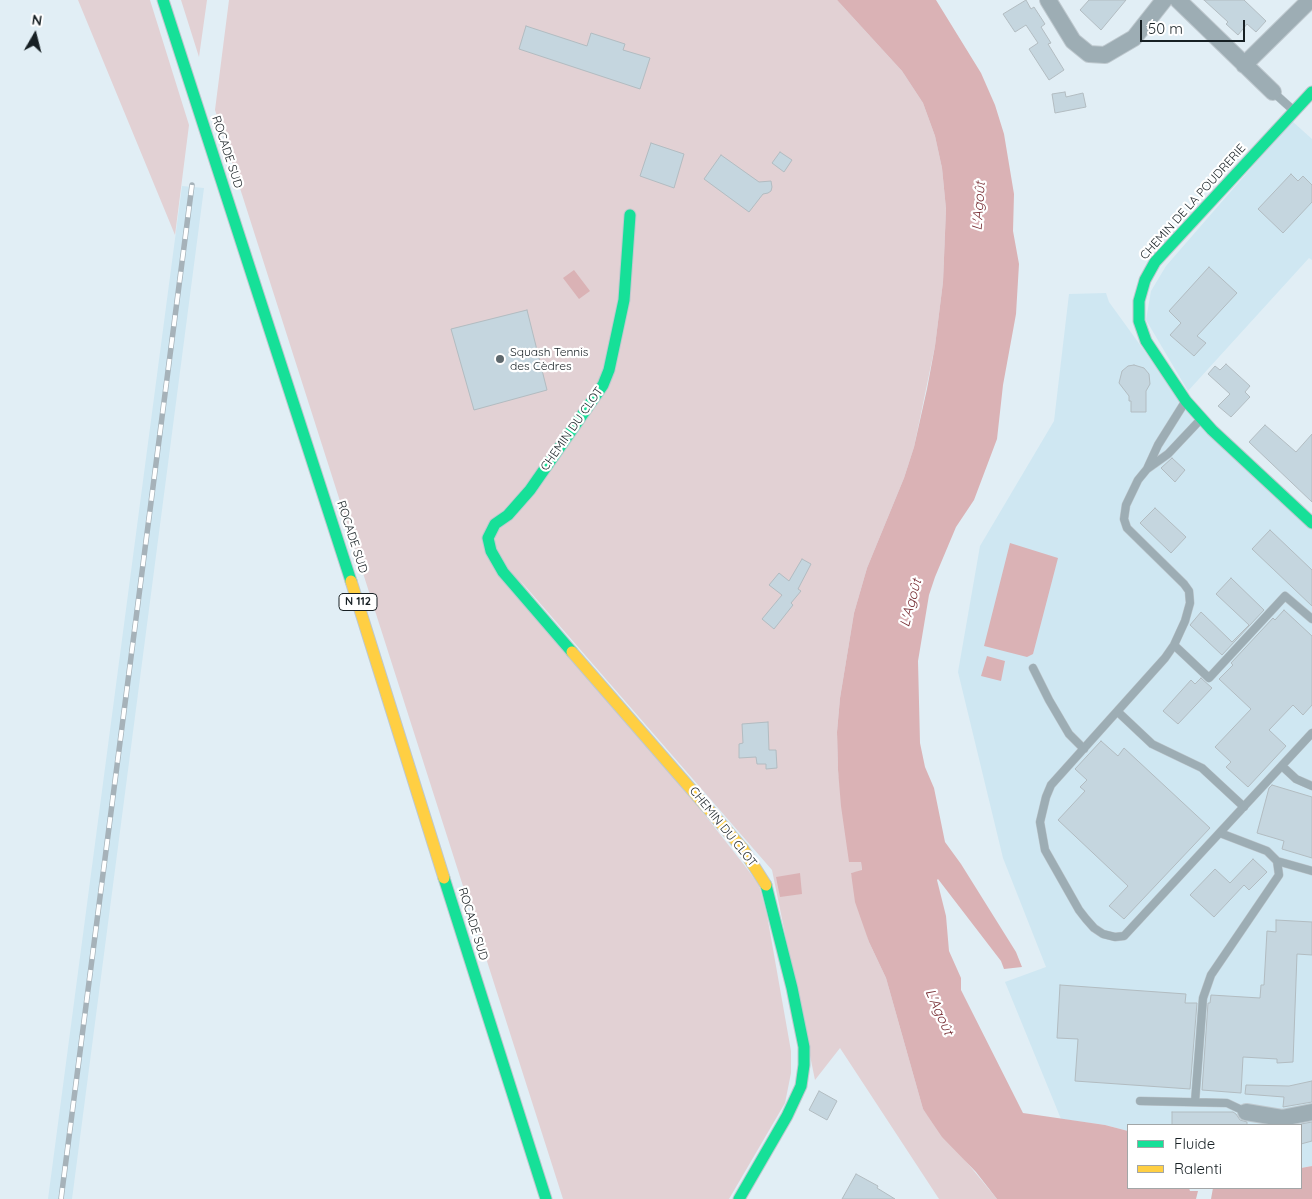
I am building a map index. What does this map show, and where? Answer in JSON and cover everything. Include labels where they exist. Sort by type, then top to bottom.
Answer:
[{"type":"street","name":"ROCADE SUD","points":[[163,0],[312,456],[546,1199]]},
{"type":"street","points":[[1048,0],[1073,41],[1089,54],[1105,55],[1134,38],[1164,0]]},
{"type":"street","points":[[1178,0],[1273,92]]},
{"type":"street","points":[[1244,65],[1310,0]]},
{"type":"street","name":"CHEMIN DE LA POUDRERIE","points":[[1312,92],[1155,262],[1145,280],[1139,300],[1139,322],[1146,341],[1186,401],[1212,430],[1312,524]]},
{"type":"street","name":"CHEMIN DU CLOT","points":[[630,215],[624,300],[609,370],[603,385],[590,406],[530,490],[508,515],[497,536],[497,563],[743,849],[765,882],[782,944],[801,1031],[804,1047],[804,1065],[801,1086],[787,1116],[739,1199]]},
{"type":"street","points":[[1246,1112],[1282,1118],[1312,1112]]},
{"type":"lane","points":[[1273,92],[1294,111]]},
{"type":"lane","points":[[1186,401],[1158,445],[1147,469],[1138,480],[1126,505],[1124,520],[1127,528],[1189,591],[1190,603],[1185,621],[1174,645],[1150,676],[1051,785],[1042,808],[1041,834],[1045,850],[1079,910],[1098,931],[1115,937],[1124,936],[1312,733]]},
{"type":"lane","points":[[1147,469],[1168,454],[1202,418]]},
{"type":"lane","points":[[1174,645],[1209,678],[1285,596],[1312,619]]},
{"type":"lane","points":[[1033,668],[1069,734],[1084,749]]},
{"type":"lane","points":[[1118,712],[1152,744],[1202,768],[1244,807]]},
{"type":"lane","points":[[1282,766],[1296,779],[1312,786]]},
{"type":"lane","points":[[1195,1102],[1203,998],[1211,975],[1279,875],[1277,861],[1268,850],[1220,833]]},
{"type":"lane","points":[[1277,861],[1312,871]]},
{"type":"lane","points":[[1140,1102],[1227,1102],[1246,1112]]},
{"type":"shaded area","points":[[78,0],[150,0],[189,125],[175,235]]},
{"type":"shaded area","points":[[181,0],[207,0],[199,57]]},
{"type":"shaded area","points":[[229,0],[837,0],[902,71],[923,103],[935,136],[942,168],[946,209],[943,282],[935,346],[914,447],[904,478],[867,568],[854,613],[840,698],[837,732],[838,770],[850,862],[861,862],[862,871],[851,873],[869,942],[886,978],[923,1109],[997,1199],[939,1199],[840,1048],[815,1080],[772,870],[518,578],[759,885],[767,915],[791,1051],[791,1073],[785,1103],[729,1199],[563,1199],[215,110]]},
{"type":"shaded area","points":[[1292,121],[1312,139],[1312,260],[1309,258],[1188,391],[1146,320],[1151,291],[1166,266]]},
{"type":"shaded area","points":[[182,186],[204,188],[72,1199],[48,1199]]},
{"type":"shaded area","points":[[1106,293],[1109,302],[1180,400],[1312,523],[1312,1166],[1302,1168],[1302,1124],[1127,1124],[1127,1131],[1105,1125],[1061,1119],[1005,982],[1046,967],[1003,858],[958,672],[980,546],[1054,421],[1069,294]]},
{"type":"water","name":"L'Agoût","points":[[837,0],[936,0],[981,73],[995,105],[1004,134],[1014,194],[1013,231],[1019,264],[1016,314],[1003,385],[997,439],[974,500],[956,527],[935,577],[929,595],[918,661],[920,743],[925,767],[934,788],[945,842],[961,864],[1016,952],[1022,967],[1004,969],[1001,961],[938,879],[946,916],[949,951],[961,978],[961,990],[1023,1113],[1105,1125],[1127,1131],[1127,1189],[1189,1189],[1190,1191],[1198,1191],[1196,1199],[997,1199],[976,1172],[942,1137],[923,1109],[886,978],[869,942],[855,902],[851,873],[862,870],[861,862],[849,862],[841,806],[837,732],[840,698],[854,613],[867,568],[904,478],[914,447],[935,346],[943,282],[946,209],[942,168],[935,136],[923,103],[902,71]]},
{"type":"water","points":[[574,270],[590,291],[579,299],[563,278]]},
{"type":"water","points":[[1010,543],[1058,558],[1033,654],[1027,657],[984,646]]},
{"type":"water","points":[[987,656],[1005,661],[1001,681],[981,676]]},
{"type":"water","points":[[800,873],[802,894],[780,897],[776,877]]},
{"type":"water","points":[[1312,1166],[1312,1199],[1211,1199],[1213,1189],[1302,1189],[1302,1168]]},
{"type":"building","points":[[1026,0],[1031,9],[1034,7],[1045,24],[1041,27],[1051,43],[1048,44],[1064,70],[1049,80],[1029,49],[1038,43],[1026,25],[1015,32],[1003,14]]},
{"type":"building","points":[[1089,0],[1126,0],[1101,30],[1080,10]]},
{"type":"building","points":[[1204,0],[1244,0],[1266,21],[1256,32],[1247,24],[1238,35],[1226,24],[1228,22]]},
{"type":"building","points":[[526,26],[587,46],[591,33],[625,44],[623,50],[650,58],[640,89],[519,49]]},
{"type":"building","points":[[1065,92],[1066,97],[1083,93],[1086,107],[1055,113],[1052,94]]},
{"type":"building","points":[[651,143],[684,154],[674,188],[640,176]]},
{"type":"building","points":[[780,152],[792,160],[784,172],[772,163]]},
{"type":"building","points":[[721,155],[759,182],[771,181],[771,191],[763,194],[749,212],[704,179]]},
{"type":"building","points":[[1291,174],[1298,181],[1303,176],[1312,185],[1312,202],[1283,233],[1258,209]]},
{"type":"building","points":[[1209,267],[1237,293],[1197,336],[1206,343],[1194,356],[1170,335],[1181,323],[1169,311]]},
{"type":"building","name":"Squash Tennis des Cèdres","points":[[527,310],[547,390],[474,410],[451,329]]},
{"type":"building","points":[[1226,364],[1250,386],[1245,392],[1250,397],[1231,417],[1218,406],[1230,394],[1208,374],[1215,366],[1220,370]]},
{"type":"building","points":[[1134,365],[1144,368],[1149,374],[1150,384],[1146,391],[1146,412],[1131,412],[1129,396],[1119,383],[1122,371],[1128,366]]},
{"type":"building","points":[[1265,425],[1296,452],[1312,434],[1312,502],[1249,442]]},
{"type":"building","points":[[1172,458],[1185,470],[1175,482],[1161,468]]},
{"type":"building","points":[[1155,508],[1186,537],[1171,553],[1140,523]]},
{"type":"building","points":[[1270,530],[1312,570],[1312,606],[1252,549]]},
{"type":"building","points":[[802,559],[811,564],[798,589],[801,591],[791,603],[793,605],[774,629],[762,619],[782,595],[769,585],[779,573],[789,581]]},
{"type":"building","points":[[1231,578],[1264,610],[1222,655],[1190,625],[1201,612],[1232,642],[1249,625],[1216,594]]},
{"type":"building","points":[[1284,610],[1312,636],[1312,705],[1303,715],[1293,705],[1269,730],[1286,746],[1248,787],[1226,767],[1231,762],[1215,747],[1251,709],[1219,679],[1233,665],[1231,663],[1273,618],[1275,620]]},
{"type":"building","points":[[1201,678],[1212,688],[1178,724],[1163,711],[1191,680],[1195,684]]},
{"type":"building","points":[[768,722],[769,750],[776,750],[777,768],[766,769],[766,764],[757,764],[756,757],[739,758],[739,744],[743,743],[742,724]]},
{"type":"building","points":[[1101,741],[1118,756],[1124,748],[1210,828],[1124,919],[1109,906],[1128,886],[1058,820],[1085,791],[1080,787],[1087,780],[1075,769]]},
{"type":"building","points":[[1272,785],[1312,797],[1312,858],[1282,849],[1284,841],[1257,833],[1269,788]]},
{"type":"building","points":[[1253,859],[1267,872],[1249,890],[1244,885],[1214,917],[1190,895],[1215,869],[1230,883]]},
{"type":"building","points":[[1276,920],[1312,922],[1312,955],[1297,954],[1293,1062],[1277,1063],[1277,1059],[1243,1057],[1241,1093],[1202,1090],[1208,1003],[1210,1003],[1211,995],[1260,998],[1261,985],[1264,985],[1267,931],[1276,932]]},
{"type":"building","points":[[1060,985],[1186,994],[1185,1003],[1197,1003],[1190,1089],[1075,1081],[1078,1039],[1057,1038]]},
{"type":"building","points":[[1312,1081],[1312,1102],[1283,1107],[1284,1097],[1245,1094],[1246,1085],[1289,1086]]},
{"type":"building","points":[[819,1091],[837,1101],[827,1120],[809,1110]]},
{"type":"building","points":[[1172,1112],[1233,1112],[1240,1120],[1247,1122],[1247,1124],[1172,1124]]},
{"type":"building","points":[[1312,1122],[1312,1141],[1302,1144],[1301,1124]]},
{"type":"building","points":[[856,1174],[878,1186],[877,1188],[895,1199],[842,1199]]},
{"type":"railway","points":[[61,1199],[192,185]]},
{"type":"traffic: fast","points":[[163,0],[351,581]]},
{"type":"traffic: fast","points":[[1312,92],[1155,262],[1145,280],[1139,301],[1139,321],[1146,341],[1186,401],[1212,430],[1312,523]]},
{"type":"traffic: fast","points":[[572,652],[503,572],[491,551],[488,538],[495,524],[508,515],[530,490],[603,385],[609,370],[624,300],[630,215]]},
{"type":"traffic: fast","points":[[444,878],[546,1199]]},
{"type":"traffic: fast","points":[[739,1199],[787,1116],[801,1086],[804,1065],[804,1047],[792,988],[766,885]]},
{"type":"traffic: slow","points":[[351,581],[444,878]]},
{"type":"traffic: slow","points":[[572,652],[743,849],[766,885]]},
{"type":"place","name":"Squash Tennis des Cèdres","points":[[500,359]]}]
